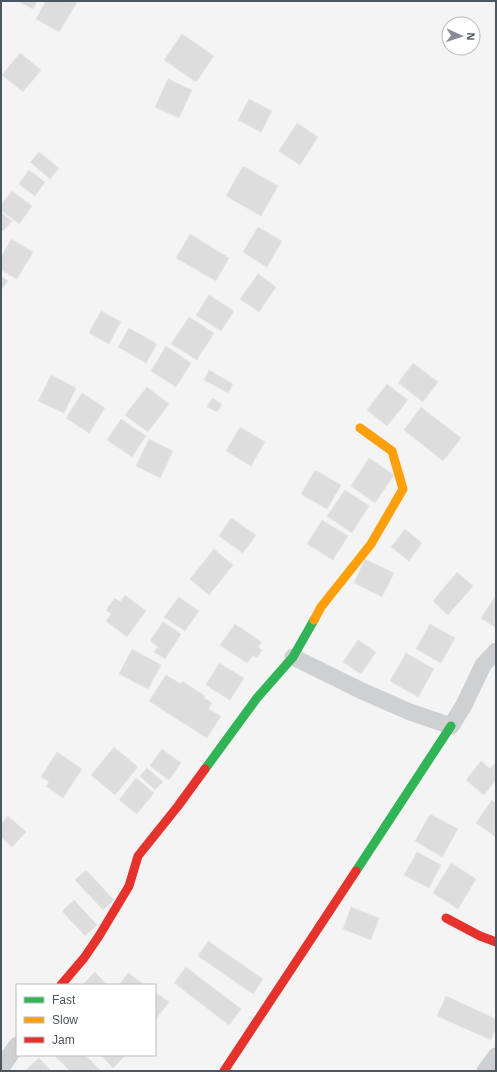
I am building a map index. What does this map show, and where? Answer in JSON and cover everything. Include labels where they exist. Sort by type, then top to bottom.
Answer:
[{"type":"street","points":[[62,984],[84,958],[129,886],[138,856],[178,806],[257,698],[293,657],[321,607],[371,544],[403,489],[392,451],[360,428]]},
{"type":"street","points":[[224,1071],[451,726],[464,705],[483,665],[496,651]]},
{"type":"street","points":[[293,657],[362,691],[451,726]]},
{"type":"street","points":[[446,918],[480,936],[496,942]]},
{"type":"street","points":[[1,1068],[16,1046]]},
{"type":"street","points":[[485,1071],[496,1056]]},
{"type":"building","points":[[18,1],[37,1],[33,9]]},
{"type":"building","points":[[46,1],[77,2],[59,32],[36,19]]},
{"type":"building","points":[[182,34],[214,56],[196,82],[164,60]]},
{"type":"building","points":[[20,53],[41,70],[23,92],[2,75]]},
{"type":"building","points":[[168,79],[192,90],[179,118],[155,107]]},
{"type":"building","points":[[249,99],[272,111],[261,132],[238,120]]},
{"type":"building","points":[[297,123],[318,137],[300,165],[279,151]]},
{"type":"building","points":[[39,152],[59,168],[50,179],[30,162]]},
{"type":"building","points":[[243,166],[278,186],[261,216],[226,196]]},
{"type":"building","points":[[29,170],[45,182],[35,196],[19,184]]},
{"type":"building","points":[[12,191],[32,206],[19,224],[1,210],[1,205]]},
{"type":"building","points":[[1,212],[12,221],[3,231],[1,229]]},
{"type":"building","points":[[258,227],[282,241],[267,267],[243,252]]},
{"type":"building","points":[[190,234],[229,258],[216,281],[176,258]]},
{"type":"building","points":[[11,239],[33,252],[17,279],[1,270],[1,257]]},
{"type":"building","points":[[258,274],[276,287],[259,312],[240,299]]},
{"type":"building","points":[[1,276],[8,281],[3,288],[1,287]]},
{"type":"building","points":[[209,295],[234,311],[221,331],[196,315]]},
{"type":"building","points":[[101,311],[121,322],[109,344],[89,333]]},
{"type":"building","points":[[189,317],[214,333],[197,360],[171,344]]},
{"type":"building","points":[[129,328],[157,344],[146,363],[118,347]]},
{"type":"building","points":[[166,346],[191,363],[176,387],[151,371]]},
{"type":"building","points":[[413,363],[438,382],[423,402],[398,383]]},
{"type":"building","points":[[209,370],[233,384],[228,393],[204,380]]},
{"type":"building","points":[[51,375],[76,388],[64,413],[38,401]]},
{"type":"building","points":[[387,384],[408,400],[387,426],[367,410]]},
{"type":"building","points":[[147,387],[169,404],[148,432],[125,415]]},
{"type":"building","points":[[82,393],[105,408],[89,433],[66,418]]},
{"type":"building","points":[[212,398],[222,404],[217,412],[207,407]]},
{"type":"building","points":[[421,407],[461,438],[443,461],[404,430]]},
{"type":"building","points":[[121,419],[146,436],[132,457],[107,440]]},
{"type":"building","points":[[240,427],[265,442],[251,466],[226,451]]},
{"type":"building","points":[[149,439],[173,451],[160,478],[136,466]]},
{"type":"building","points":[[369,458],[394,475],[375,503],[351,486]]},
{"type":"building","points":[[315,470],[341,485],[327,509],[301,494]]},
{"type":"building","points":[[345,490],[369,506],[352,533],[327,516]]},
{"type":"building","points":[[231,518],[256,535],[243,553],[219,536]]},
{"type":"building","points":[[322,520],[348,536],[333,560],[307,544]]},
{"type":"building","points":[[405,529],[422,543],[409,561],[391,547]]},
{"type":"building","points":[[214,549],[233,565],[209,595],[190,579]]},
{"type":"building","points":[[365,559],[394,573],[382,597],[354,583]]},
{"type":"building","points":[[457,572],[473,586],[448,615],[433,601]]},
{"type":"building","points":[[125,595],[146,611],[127,637],[106,621],[111,614],[106,610],[115,598],[120,602]]},
{"type":"building","points":[[496,595],[496,628],[481,618]]},
{"type":"building","points":[[179,597],[199,611],[185,631],[164,617]]},
{"type":"building","points":[[163,622],[181,634],[165,659],[154,652],[158,647],[150,641]]},
{"type":"building","points":[[235,624],[262,642],[258,647],[262,650],[257,658],[253,655],[247,663],[220,645]]},
{"type":"building","points":[[430,624],[455,638],[441,663],[416,649]]},
{"type":"building","points":[[358,640],[376,652],[361,674],[343,662]]},
{"type":"building","points":[[132,649],[161,665],[148,689],[119,674]]},
{"type":"building","points":[[406,653],[434,669],[418,697],[390,681]]},
{"type":"building","points":[[219,663],[244,678],[230,700],[206,685]]},
{"type":"building","points":[[166,675],[181,684],[182,681],[205,696],[204,698],[212,703],[208,709],[221,716],[207,738],[149,701]]},
{"type":"building","points":[[114,747],[138,767],[115,795],[91,775]]},
{"type":"building","points":[[162,749],[181,763],[169,780],[150,766]]},
{"type":"building","points":[[57,752],[82,769],[63,798],[46,786],[49,782],[41,777]]},
{"type":"building","points":[[481,761],[490,769],[495,763],[496,764],[496,780],[484,795],[466,780]]},
{"type":"building","points":[[147,768],[163,782],[155,790],[140,776]]},
{"type":"building","points":[[136,778],[154,793],[137,814],[119,800]]},
{"type":"building","points":[[492,800],[496,803],[496,837],[476,823]]},
{"type":"building","points":[[430,814],[458,829],[442,857],[415,841]]},
{"type":"building","points":[[8,816],[26,832],[12,847],[1,837],[1,824]]},
{"type":"building","points":[[417,852],[441,865],[429,888],[404,875]]},
{"type":"building","points":[[451,863],[476,879],[458,909],[433,893]]},
{"type":"building","points":[[86,870],[114,900],[103,910],[75,880]]},
{"type":"building","points":[[74,900],[97,925],[85,936],[62,911]]},
{"type":"building","points":[[351,907],[379,918],[371,940],[343,929]]},
{"type":"building","points":[[208,941],[263,979],[253,994],[198,956]]},
{"type":"building","points":[[186,967],[241,1009],[229,1025],[174,983]]},
{"type":"building","points":[[95,972],[106,984],[83,984]]},
{"type":"building","points":[[128,973],[144,984],[120,984]]},
{"type":"building","points":[[156,993],[169,1002],[156,1019]]},
{"type":"building","points":[[446,996],[496,1019],[496,1028],[491,1040],[437,1016]]},
{"type":"building","points":[[55,1056],[86,1056],[101,1071],[70,1071]]},
{"type":"building","points":[[102,1056],[125,1056],[113,1068]]},
{"type":"building","points":[[39,1058],[51,1071],[25,1071]]},
{"type":"traffic: fast","points":[[205,769],[257,698],[293,657],[314,620]]},
{"type":"traffic: fast","points":[[356,871],[451,726]]},
{"type":"traffic: slow","points":[[314,620],[321,607],[371,544],[403,489],[392,451],[360,428]]},
{"type":"traffic: jam","points":[[62,984],[84,958],[129,886],[138,856],[205,769]]},
{"type":"traffic: jam","points":[[224,1071],[356,871]]},
{"type":"traffic: jam","points":[[446,918],[480,936],[496,942]]}]
